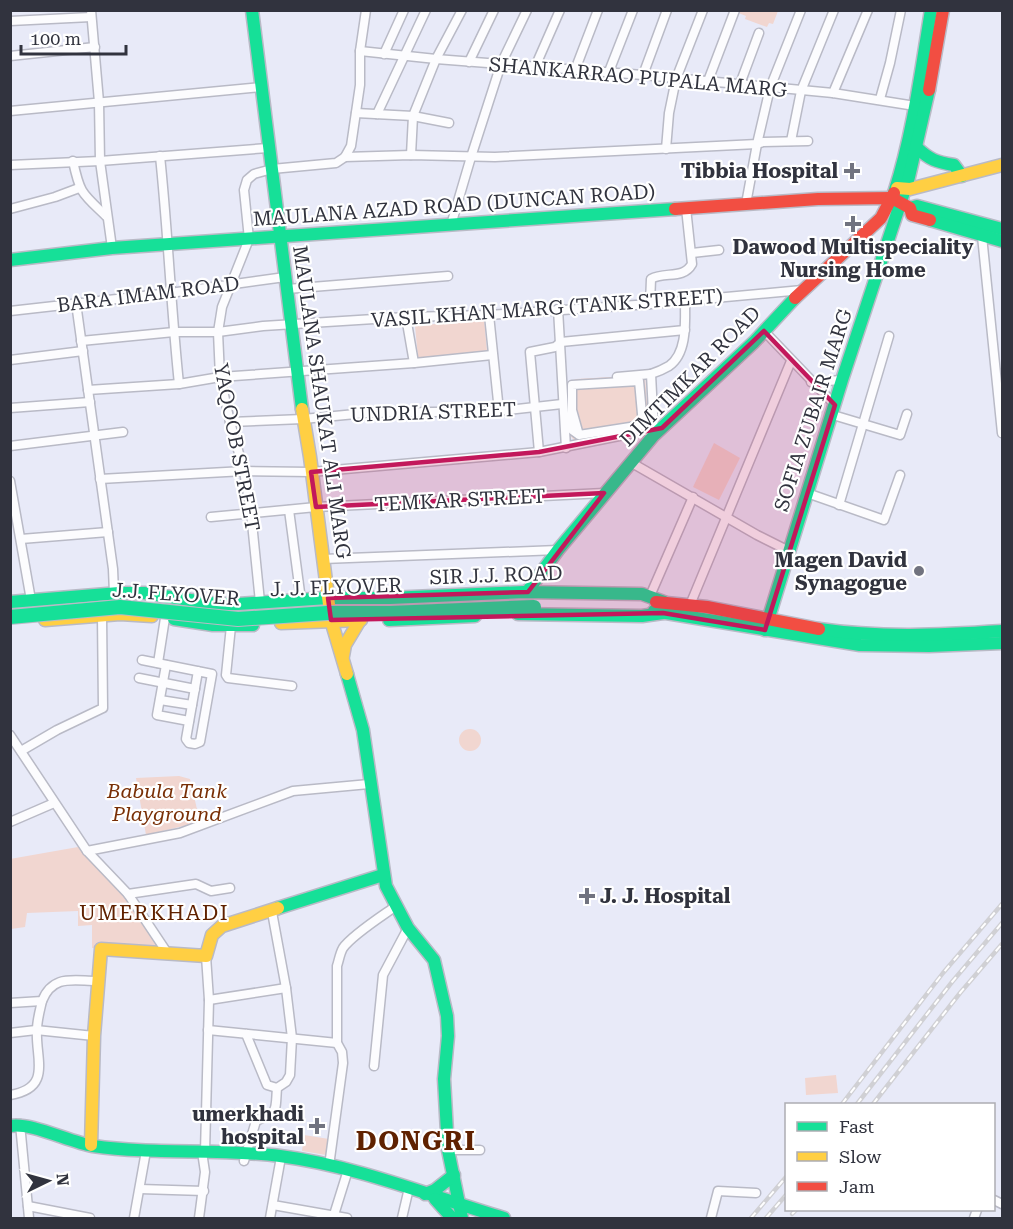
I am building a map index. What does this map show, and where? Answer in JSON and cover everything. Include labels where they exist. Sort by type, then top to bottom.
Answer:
[{"type":"main road","name":"MAULANA SHAUKAT ALI MARG","points":[[252,10],[303,419],[331,620],[363,730],[382,875],[408,928],[434,960],[447,1016],[448,1036],[444,1079],[448,1149],[462,1212]]},
{"type":"main road","points":[[931,10],[915,106],[900,174],[901,197],[912,215],[1002,241]]},
{"type":"main road","points":[[901,197],[916,147],[944,10]]},
{"type":"main road","points":[[916,147],[928,158],[954,165],[962,176]]},
{"type":"main road","points":[[901,197],[1002,165]]},
{"type":"main road","points":[[901,197],[917,206],[1002,229]]},
{"type":"main road","name":"MAULANA AZAD ROAD (DUNCAN ROAD)","points":[[10,260],[112,248],[280,236],[818,199],[901,197]]},
{"type":"main road","name":"DIMTIMKAR ROAD","points":[[531,599],[558,550],[604,493],[632,463],[654,432],[764,331],[802,290],[901,197]]},
{"type":"main road","name":"SOFIA ZUBAIR MARG","points":[[766,624],[901,197]]},
{"type":"main road","name":"SIR J.J. ROAD","points":[[10,602],[114,593],[144,593],[217,604],[328,598],[531,599],[642,594],[650,596],[663,608],[642,616],[524,614],[331,620],[231,626],[143,615],[10,624]]},
{"type":"main road","name":"J. J. FLYOVER","points":[[10,609],[120,599],[238,611],[327,605],[390,605],[531,599],[663,608]]},
{"type":"main road","name":"J.J. FLYOVER","points":[[10,617],[120,607],[238,619],[327,613],[390,613],[531,599]]},
{"type":"main road","points":[[663,608],[690,604],[860,645],[929,646],[1002,643]]},
{"type":"main road","points":[[663,608],[693,617],[861,634],[929,635],[1002,631]]},
{"type":"main road","points":[[342,660],[345,645],[360,620]]},
{"type":"main road","points":[[91,1145],[94,1036],[101,949],[206,956],[211,937],[216,929],[382,875]]},
{"type":"main road","points":[[15,1125],[91,1145],[245,1157],[281,1156],[348,1170],[409,1188],[462,1212],[504,1218]]},
{"type":"main road","points":[[428,1195],[454,1175]]},
{"type":"main road","points":[[428,1195],[444,1207],[452,1218]]},
{"type":"street","points":[[272,168],[336,163],[345,157],[351,146],[360,85],[360,51],[366,10]]},
{"type":"street","points":[[384,54],[404,10]]},
{"type":"street","points":[[377,114],[426,10]]},
{"type":"street","points":[[411,155],[413,116],[436,59],[462,10]]},
{"type":"street","points":[[469,62],[494,10]]},
{"type":"street","points":[[452,225],[471,156],[501,64],[527,10]]},
{"type":"street","points":[[535,67],[560,10]]},
{"type":"street","points":[[575,70],[598,10]]},
{"type":"street","points":[[608,74],[633,10]]},
{"type":"street","points":[[643,75],[667,10]]},
{"type":"street","points":[[666,149],[669,113],[676,79],[704,10]]},
{"type":"street","points":[[708,81],[735,10]]},
{"type":"street","points":[[746,204],[770,88],[801,10]]},
{"type":"street","points":[[791,141],[801,91],[834,10]]},
{"type":"street","points":[[833,93],[868,10]]},
{"type":"street","points":[[880,99],[901,10]]},
{"type":"street","points":[[10,21],[91,14],[99,102],[100,160],[112,248]]},
{"type":"street","points":[[740,84],[759,33]]},
{"type":"street","points":[[10,56],[95,47]]},
{"type":"street","name":"SHANKARRAO PUPALA MARG","points":[[360,51],[833,93],[915,106]]},
{"type":"street","points":[[10,111],[261,87]]},
{"type":"street","points":[[356,113],[413,116],[449,123]]},
{"type":"street","points":[[345,157],[471,156],[808,141]]},
{"type":"street","points":[[10,165],[268,148]]},
{"type":"street","points":[[160,156],[179,384]]},
{"type":"street","points":[[73,161],[79,188],[89,201],[106,216]]},
{"type":"street","name":"YAQOOB STREET","points":[[260,602],[251,513],[244,471],[220,377],[218,332],[222,307],[249,239],[244,190],[248,180],[254,174],[272,168]]},
{"type":"street","points":[[10,209],[79,188]]},
{"type":"street","points":[[650,304],[651,279],[658,275],[680,274],[688,271],[692,264],[686,208]]},
{"type":"street","points":[[982,236],[1002,433]]},
{"type":"street","points":[[692,253],[719,250]]},
{"type":"street","name":"BARA IMAM ROAD","points":[[10,310],[170,293],[231,284],[448,276]]},
{"type":"street","name":"VASIL KHAN MARG (TANK STREET)","points":[[10,360],[174,332],[218,332],[406,317],[489,315],[650,304],[802,290]]},
{"type":"street","points":[[563,381],[651,374],[669,366],[678,356],[684,330],[686,300]]},
{"type":"street","points":[[76,303],[113,570],[114,593]]},
{"type":"street","points":[[558,309],[566,448]]},
{"type":"street","points":[[489,315],[499,411]]},
{"type":"street","points":[[406,317],[414,363]]},
{"type":"street","points":[[539,452],[530,352],[555,347],[561,342],[684,330]]},
{"type":"street","points":[[764,331],[834,410],[862,424],[900,435],[907,414]]},
{"type":"street","points":[[839,505],[889,336]]},
{"type":"street","points":[[88,390],[179,384],[220,377],[492,355]]},
{"type":"street","points":[[690,604],[791,361]]},
{"type":"street","points":[[100,479],[244,471],[311,472],[539,452],[654,432],[651,374]]},
{"type":"street","points":[[811,382],[843,380]]},
{"type":"street","points":[[639,381],[643,425],[579,435],[572,429],[572,410],[572,385],[639,381]]},
{"type":"street","points":[[10,408],[90,402]]},
{"type":"street","name":"UNDRIA STREET","points":[[230,422],[303,419],[366,413],[499,411],[562,404]]},
{"type":"street","points":[[10,446],[123,432]]},
{"type":"street","points":[[632,463],[789,551]]},
{"type":"street","points":[[807,493],[884,520],[900,475]]},
{"type":"street","points":[[10,480],[31,600]]},
{"type":"street","name":"TEMKAR STREET","points":[[211,517],[316,507],[604,493]]},
{"type":"street","points":[[650,596],[693,497]]},
{"type":"street","points":[[289,510],[301,600]]},
{"type":"street","points":[[21,539],[108,532]]},
{"type":"street","points":[[323,559],[558,550]]},
{"type":"street","points":[[21,751],[57,730],[103,708],[102,616]]},
{"type":"street","points":[[165,618],[162,683],[157,715],[189,721]]},
{"type":"street","points":[[226,675],[231,626]]},
{"type":"street","points":[[142,660],[226,675],[228,678],[292,686]]},
{"type":"street","points":[[198,671],[187,741],[197,744],[200,742],[212,674]]},
{"type":"street","points":[[139,678],[195,690]]},
{"type":"street","points":[[160,700],[205,710]]},
{"type":"street","points":[[10,735],[87,851],[128,894],[168,954]]},
{"type":"street","points":[[87,851],[180,833],[293,791],[369,784]]},
{"type":"street","points":[[10,822],[54,803]]},
{"type":"street","points":[[128,894],[196,884],[211,891],[231,888]]},
{"type":"street","points":[[329,1166],[343,1063],[342,1053],[337,1043],[337,966],[343,948],[396,906]]},
{"type":"street","points":[[272,912],[286,988],[292,1038],[290,1075],[286,1082],[277,1088]]},
{"type":"street","points":[[374,1066],[383,975],[408,928]]},
{"type":"street","points":[[199,1218],[205,1172],[209,1000],[206,956]]},
{"type":"street","points":[[10,1095],[28,1089],[38,1078],[40,1070],[36,1030],[46,991],[60,981],[97,981]]},
{"type":"street","points":[[209,1000],[286,988]]},
{"type":"street","points":[[10,1003],[42,1001]]},
{"type":"street","points":[[10,1033],[36,1030],[94,1036]]},
{"type":"street","points":[[208,1030],[337,1043]]},
{"type":"street","points":[[246,1034],[267,1085],[277,1088]]},
{"type":"street","points":[[245,1157],[256,1121],[275,1112],[277,1088]]},
{"type":"street","points":[[15,1125],[29,1218]]},
{"type":"street","points":[[448,1149],[480,1150]]},
{"type":"street","points":[[134,1218],[146,1151]]},
{"type":"street","points":[[270,1218],[281,1156]]},
{"type":"street","points":[[333,1218],[348,1170]]},
{"type":"street","points":[[402,1218],[409,1188]]},
{"type":"street","points":[[140,1189],[204,1191]]},
{"type":"street","points":[[711,1218],[718,1191],[756,1193]]},
{"type":"street","points":[[273,1205],[333,1218],[347,1218]]},
{"type":"street","points":[[28,1206],[52,1215],[90,1218]]},
{"type":"highlighted area","points":[[764,331],[835,405],[765,630],[663,613],[331,620],[328,598],[528,592],[604,493],[316,507],[311,472],[539,452],[662,428]]},
{"type":"green space","points":[[736,10],[778,11],[773,24],[769,23],[767,27],[745,19],[746,16]]},
{"type":"green space","points":[[484,319],[487,351],[418,358],[415,326]]},
{"type":"green space","points":[[645,375],[649,431],[579,441],[574,440],[567,432],[566,385],[576,379]]},
{"type":"green space","points":[[714,443],[740,458],[719,500],[693,487]]},
{"type":"green space","points":[[470,729],[478,732],[481,740],[478,748],[470,751],[462,748],[459,740],[462,732]]},
{"type":"green space","name":"Babula Tank Playground","points":[[179,776],[190,779],[200,822],[146,835],[136,778]]},
{"type":"green space","points":[[78,847],[123,895],[161,952],[92,948],[92,925],[78,926],[78,911],[27,913],[25,927],[11,929],[10,859]]},
{"type":"green space","points":[[836,1075],[838,1093],[806,1095],[805,1078]]},
{"type":"green space","points":[[304,1135],[329,1139],[326,1155],[302,1151]]},
{"type":"railway","points":[[843,1103],[943,973],[1002,904]]},
{"type":"railway","points":[[858,1103],[952,982],[1002,923]]},
{"type":"railway","points":[[874,1103],[960,993],[1002,944]]},
{"type":"railway","points":[[751,1218],[785,1178]]},
{"type":"railway","points":[[766,1218],[785,1196]]},
{"type":"railway","points":[[792,1214],[795,1211]]},
{"type":"traffic: fast","points":[[252,10],[302,409]]},
{"type":"traffic: fast","points":[[894,193],[911,125],[931,10]]},
{"type":"traffic: fast","points":[[765,630],[842,380],[909,177],[929,90]]},
{"type":"traffic: fast","points":[[916,147],[933,160],[954,165],[962,176]]},
{"type":"traffic: fast","points":[[910,208],[917,206],[1002,229]]},
{"type":"traffic: fast","points":[[10,260],[112,248],[675,209]]},
{"type":"traffic: fast","points":[[930,220],[1002,241]]},
{"type":"traffic: fast","points":[[527,592],[558,550],[654,435],[754,342],[795,298]]},
{"type":"traffic: fast","points":[[10,602],[119,593],[144,593],[217,604],[238,604],[328,598],[390,598],[524,592],[642,594],[664,602]]},
{"type":"traffic: fast","points":[[10,617],[120,607],[238,619],[327,613],[390,613],[534,607]]},
{"type":"traffic: fast","points":[[654,611],[860,645],[929,646],[1002,643]]},
{"type":"traffic: fast","points":[[518,614],[642,616],[663,613]]},
{"type":"traffic: fast","points":[[389,620],[475,616]]},
{"type":"traffic: fast","points":[[174,619],[213,625],[253,625]]},
{"type":"traffic: fast","points":[[819,629],[888,635],[1002,631]]},
{"type":"traffic: fast","points":[[347,674],[363,730],[386,886],[408,928],[434,960],[447,1016],[448,1036],[444,1079],[448,1150],[462,1218]]},
{"type":"traffic: fast","points":[[278,908],[383,875]]},
{"type":"traffic: fast","points":[[10,1126],[28,1127],[83,1144],[116,1149],[233,1152],[309,1161],[393,1182],[504,1218]]},
{"type":"traffic: fast","points":[[425,1194],[435,1190],[454,1175]]},
{"type":"traffic: fast","points":[[435,1199],[452,1218]]},
{"type":"traffic: slow","points":[[897,188],[910,189],[1002,165]]},
{"type":"traffic: slow","points":[[302,409],[331,620],[347,674]]},
{"type":"traffic: slow","points":[[45,620],[120,614],[152,616]]},
{"type":"traffic: slow","points":[[343,656],[345,645],[360,620]]},
{"type":"traffic: slow","points":[[281,623],[361,620]]},
{"type":"traffic: slow","points":[[91,1145],[94,1036],[101,949],[206,956],[212,935],[222,926],[278,908]]},
{"type":"traffic: jam","points":[[929,90],[943,10]]},
{"type":"traffic: jam","points":[[795,298],[881,218],[894,193]]},
{"type":"traffic: jam","points":[[675,209],[818,199],[892,198],[910,208],[912,215],[930,220]]},
{"type":"traffic: jam","points":[[656,602],[707,607],[819,629]]},
{"type":"place","name":"Tibbia Hospital","points":[[852,171]]},
{"type":"place","name":"Dawood Multispeciality Nursing Home","points":[[853,224]]},
{"type":"place","name":"Magen David Synagogue","points":[[919,571]]},
{"type":"place","name":"J. J. Hospital","points":[[587,896]]},
{"type":"place","name":"umerkhadi hospital","points":[[317,1126]]},
{"type":"district","name":"UMERKHADI","points":[[154,913]]},
{"type":"district","name":"DONGRI","points":[[416,1141]]}]
